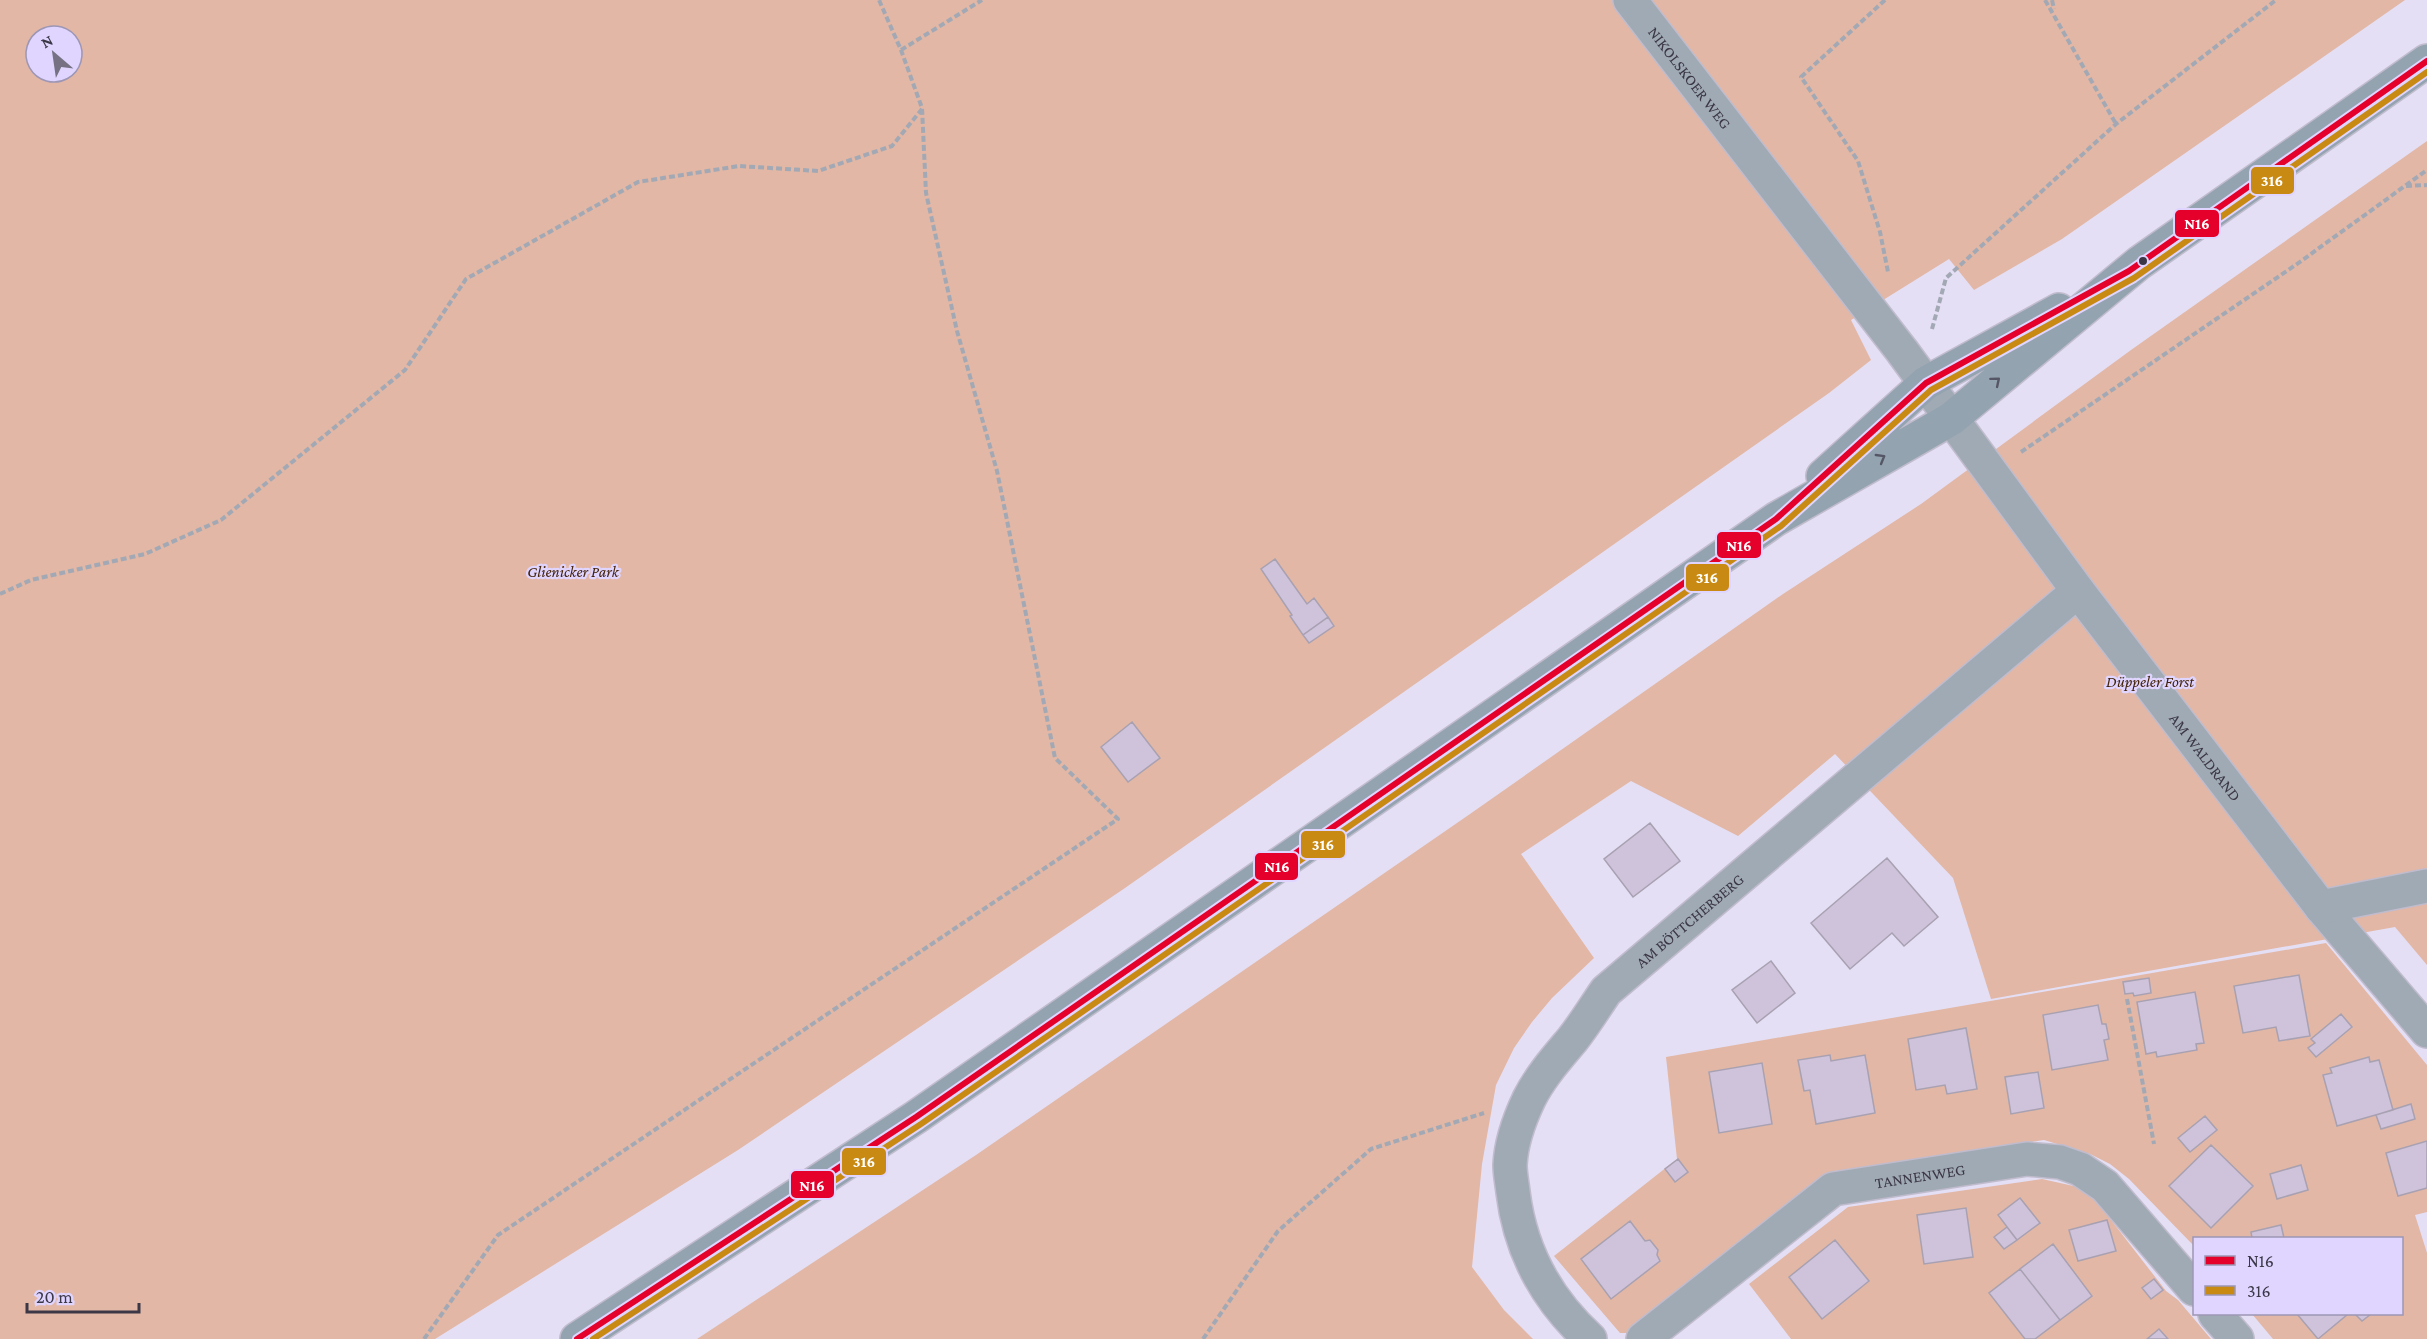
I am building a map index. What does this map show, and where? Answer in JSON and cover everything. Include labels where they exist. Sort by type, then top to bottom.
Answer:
[{"type":"main road","points":[[577,1339],[916,1117],[1776,519],[1951,419],[2129,271],[2427,61]]},
{"type":"main road","points":[[1776,519],[1926,383],[2129,271]]},
{"type":"street","name":"NIKOLSKOER WEG","points":[[1630,0],[1926,383],[1951,419]]},
{"type":"street","name":"AM WALDRAND","points":[[1951,419],[2078,591],[2321,907],[2427,1031]]},
{"type":"street","name":"AM BÖTTCHERBERG","points":[[1590,1339],[1573,1323],[1551,1296],[1524,1241],[1515,1202],[1510,1165],[1517,1129],[1529,1098],[1548,1068],[1574,1038],[1606,991],[2078,591]]},
{"type":"street","points":[[2321,907],[2427,886]]},
{"type":"street","name":"TANNENWEG","points":[[1643,1339],[1833,1189],[2027,1159],[2060,1162],[2095,1177],[2119,1200],[2193,1288]]},
{"type":"street","points":[[2216,1315],[2237,1339]]},
{"type":"path","points":[[424,1339],[498,1234],[1118,819],[1055,758],[997,471],[957,331],[926,193],[922,108],[901,50],[879,0]]},
{"type":"path","points":[[901,50],[982,0]]},
{"type":"path","points":[[1885,0],[1801,77],[1858,161],[1880,232],[1889,276]]},
{"type":"path","points":[[2045,0],[2055,13],[2116,124]]},
{"type":"path","points":[[2052,0],[2055,13]]},
{"type":"path","points":[[1924,321],[1932,329],[1946,278],[2116,124],[2276,0]]},
{"type":"path","points":[[0,594],[31,580],[146,554],[221,520],[405,370],[466,279],[638,182],[739,166],[818,171],[892,146],[922,108]]},
{"type":"path","points":[[1990,473],[2296,264],[2427,170]]},
{"type":"path","points":[[2405,186],[2427,185]]},
{"type":"path","points":[[2127,999],[2154,1144]]},
{"type":"path","points":[[1205,1338],[1278,1231],[1371,1149],[1529,1098]]},
{"type":"green space","name":"Glienicker Park","points":[[0,0],[2405,0],[2062,239],[1974,290],[1949,259],[1851,320],[1871,360],[1829,393],[1125,888],[738,1150],[435,1339],[0,1339]]},
{"type":"green space","name":"Düppeler Forst","points":[[2427,141],[2427,965],[2395,927],[1991,999],[1953,878],[1835,754],[1738,836],[1631,781],[1521,854],[1594,958],[1552,998],[1514,1048],[1496,1085],[1482,1164],[1472,1267],[1504,1310],[1533,1339],[697,1339],[976,1155],[1470,814],[1783,594],[1921,504],[2131,350]]},
{"type":"green space","points":[[2326,943],[2427,1065],[2427,1212],[2415,1215],[2427,1253],[2427,1339],[2273,1339],[2253,1315],[2403,1315],[2403,1237],[2193,1237],[2193,1245],[2129,1179],[2110,1164],[2090,1154],[2044,1140],[1835,1171],[1814,1184],[1627,1333],[1620,1333],[1554,1256],[1677,1159],[1666,1057]]},
{"type":"green space","points":[[2042,1179],[2087,1189],[2166,1291],[2178,1300],[2211,1339],[1791,1339],[1749,1284],[1848,1207]]},
{"type":"building","points":[[1275,559],[1307,604],[1314,598],[1328,617],[1303,635],[1261,569]]},
{"type":"building","points":[[1328,617],[1334,626],[1309,643],[1303,635]]},
{"type":"building","points":[[1132,722],[1160,758],[1128,782],[1101,747]]},
{"type":"building","points":[[1650,823],[1680,861],[1633,897],[1604,859]]},
{"type":"building","points":[[1887,858],[1938,917],[1904,946],[1892,933],[1850,969],[1811,923]]},
{"type":"building","points":[[1771,961],[1795,993],[1757,1023],[1732,990]]},
{"type":"building","points":[[2299,975],[2310,1036],[2279,1041],[2276,1027],[2243,1033],[2234,986]]},
{"type":"building","points":[[2149,978],[2151,993],[2134,996],[2133,993],[2125,994],[2123,982]]},
{"type":"building","points":[[2195,992],[2204,1043],[2196,1044],[2197,1050],[2157,1057],[2156,1052],[2146,1054],[2137,1002]]},
{"type":"building","points":[[2098,1005],[2102,1024],[2106,1024],[2109,1039],[2104,1040],[2108,1060],[2052,1070],[2043,1015]]},
{"type":"building","points":[[2341,1014],[2352,1027],[2316,1057],[2308,1048],[2315,1043],[2311,1039]]},
{"type":"building","points":[[1966,1028],[1977,1089],[1947,1094],[1945,1085],[1916,1090],[1908,1039]]},
{"type":"building","points":[[1830,1055],[1831,1061],[1865,1055],[1875,1113],[1816,1124],[1810,1090],[1804,1091],[1798,1060]]},
{"type":"building","points":[[2369,1057],[2370,1062],[2379,1060],[2393,1110],[2337,1126],[2323,1075],[2332,1073],[2330,1068]]},
{"type":"building","points":[[1762,1063],[1772,1124],[1719,1133],[1709,1072]]},
{"type":"building","points":[[2038,1072],[2044,1108],[2011,1114],[2005,1077]]},
{"type":"building","points":[[2411,1104],[2415,1119],[2381,1129],[2376,1115]]},
{"type":"building","points":[[2205,1116],[2217,1130],[2190,1152],[2178,1138]]},
{"type":"building","points":[[2427,1141],[2427,1188],[2398,1196],[2386,1153]]},
{"type":"building","points":[[2211,1145],[2253,1186],[2211,1228],[2169,1186]]},
{"type":"building","points":[[1678,1159],[1688,1172],[1675,1182],[1665,1169]]},
{"type":"building","points":[[2301,1165],[2308,1190],[2277,1199],[2270,1174]]},
{"type":"building","points":[[2020,1198],[2040,1223],[2017,1240],[1998,1215]]},
{"type":"building","points":[[1966,1208],[1973,1257],[1924,1264],[1917,1215]]},
{"type":"building","points":[[2107,1220],[2116,1251],[2078,1261],[2069,1230]]},
{"type":"building","points":[[1630,1221],[1645,1241],[1650,1240],[1658,1250],[1657,1255],[1660,1261],[1611,1299],[1581,1259]]},
{"type":"building","points":[[2281,1225],[2284,1237],[2252,1237],[2251,1232]]},
{"type":"building","points":[[2007,1227],[2017,1240],[2004,1249],[1994,1237]]},
{"type":"building","points":[[1835,1240],[1869,1281],[1822,1319],[1789,1277]]},
{"type":"building","points":[[2053,1244],[2092,1296],[2060,1320],[2020,1269]]},
{"type":"building","points":[[2020,1269],[2060,1320],[2035,1339],[2025,1339],[1989,1293]]},
{"type":"building","points":[[2154,1279],[2163,1290],[2151,1299],[2142,1288]]},
{"type":"building","points":[[2298,1315],[2347,1315],[2318,1339]]},
{"type":"building","points":[[2356,1315],[2370,1315],[2362,1321]]},
{"type":"building","points":[[2159,1329],[2168,1339],[2147,1339]]},
{"type":"transit line","name":"N16","points":[[577,1339],[916,1117],[1776,519],[1926,383],[2129,271],[2427,61]]},
{"type":"transit line","name":"316","points":[[593,1339],[921,1124],[1781,526],[1931,390],[2134,278],[2427,72]]}]
